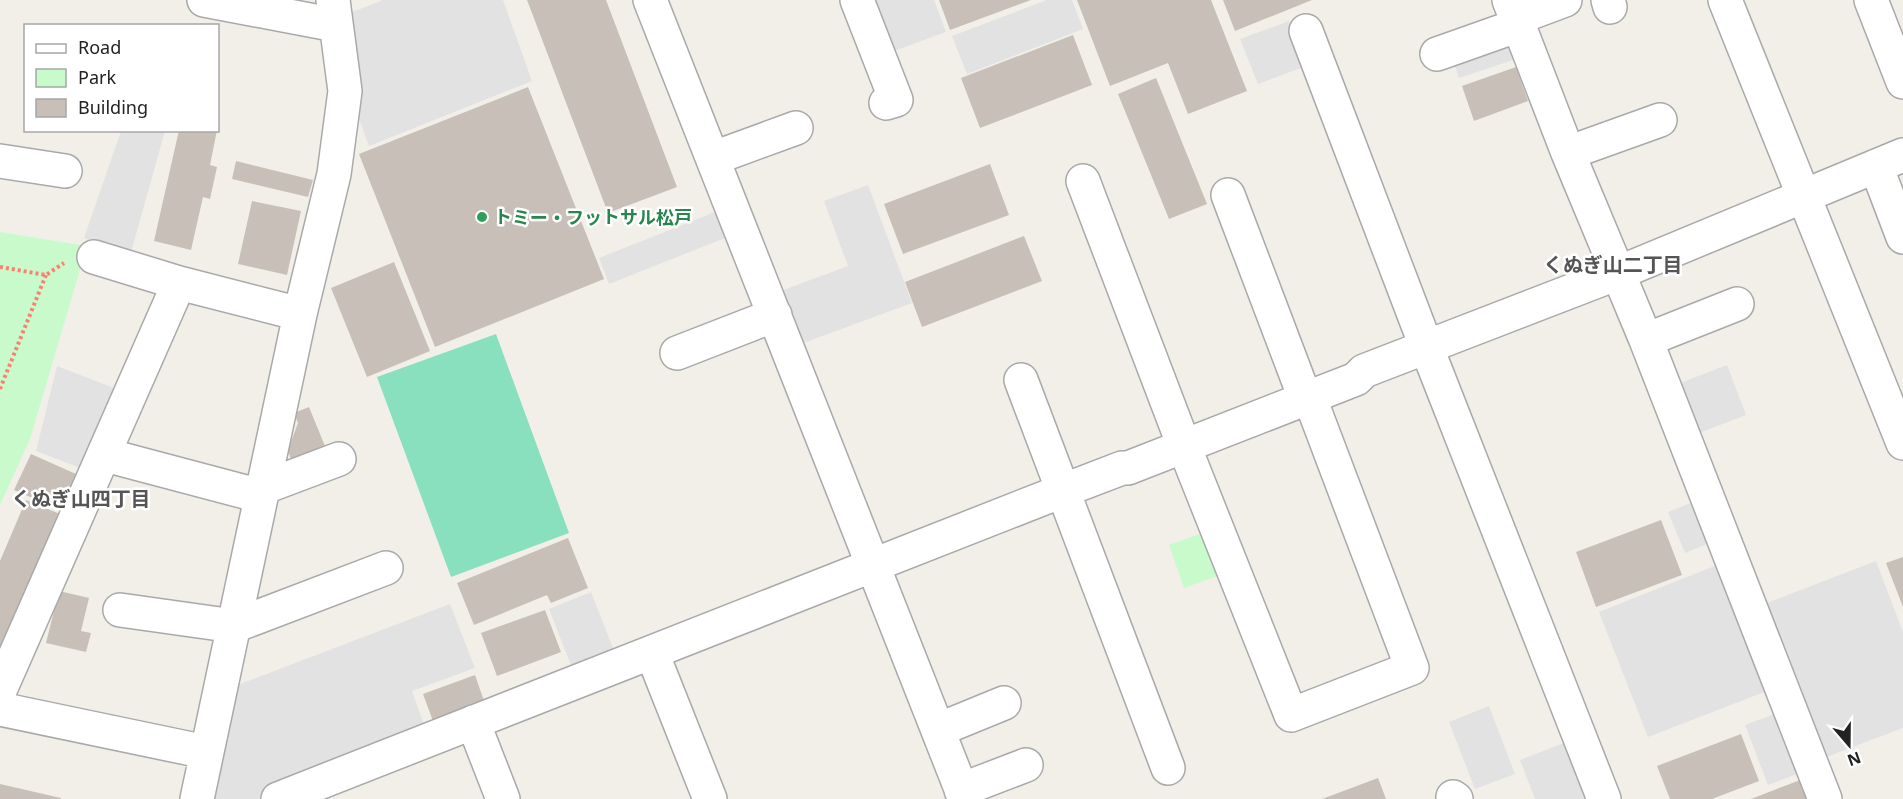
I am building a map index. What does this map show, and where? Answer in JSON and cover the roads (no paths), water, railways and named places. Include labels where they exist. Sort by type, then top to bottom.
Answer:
[{"type":"street","points":[[197,799],[300,314],[334,174],[345,91],[335,12],[204,0]]},
{"type":"street","points":[[650,0],[963,794],[1026,765]]},
{"type":"street","points":[[857,0],[896,100],[886,103]]},
{"type":"street","points":[[1437,54],[1515,14],[1565,0]]},
{"type":"street","points":[[1725,0],[1903,443]]},
{"type":"street","points":[[1871,0],[1903,82]]},
{"type":"street","points":[[1515,14],[1568,153],[1646,340],[1825,799]]},
{"type":"street","points":[[1306,31],[1426,346],[1604,799]]},
{"type":"street","points":[[1568,153],[1659,120]]},
{"type":"street","points":[[714,158],[796,128]]},
{"type":"street","points":[[0,161],[65,171]]},
{"type":"street","points":[[288,797],[872,565],[1356,379],[1364,371],[1617,273],[1890,161],[1903,237]]},
{"type":"street","points":[[1083,181],[1184,446],[1291,715],[1412,668],[1314,408],[1305,398],[1228,195]]},
{"type":"street","points":[[94,257],[178,283],[300,314]]},
{"type":"street","points":[[0,690],[178,283]]},
{"type":"street","points":[[1646,340],[1737,304]]},
{"type":"street","points":[[677,353],[775,315]]},
{"type":"street","points":[[1021,380],[1168,768]]},
{"type":"street","points":[[117,458],[249,493],[339,459]]},
{"type":"street","points":[[120,610],[234,626],[386,568]]},
{"type":"street","points":[[652,653],[710,799]]},
{"type":"street","points":[[938,730],[1004,703]]},
{"type":"street","points":[[0,709],[206,752]]},
{"type":"street","points":[[473,722],[503,799]]},
{"type":"place","name":"トミー・フットサル松戸","points":[[482,217]]},
{"type":"district","name":"くぬぎ山二丁目","points":[[1613,264]]},
{"type":"district","name":"くぬぎ山四丁目","points":[[81,498]]}]
